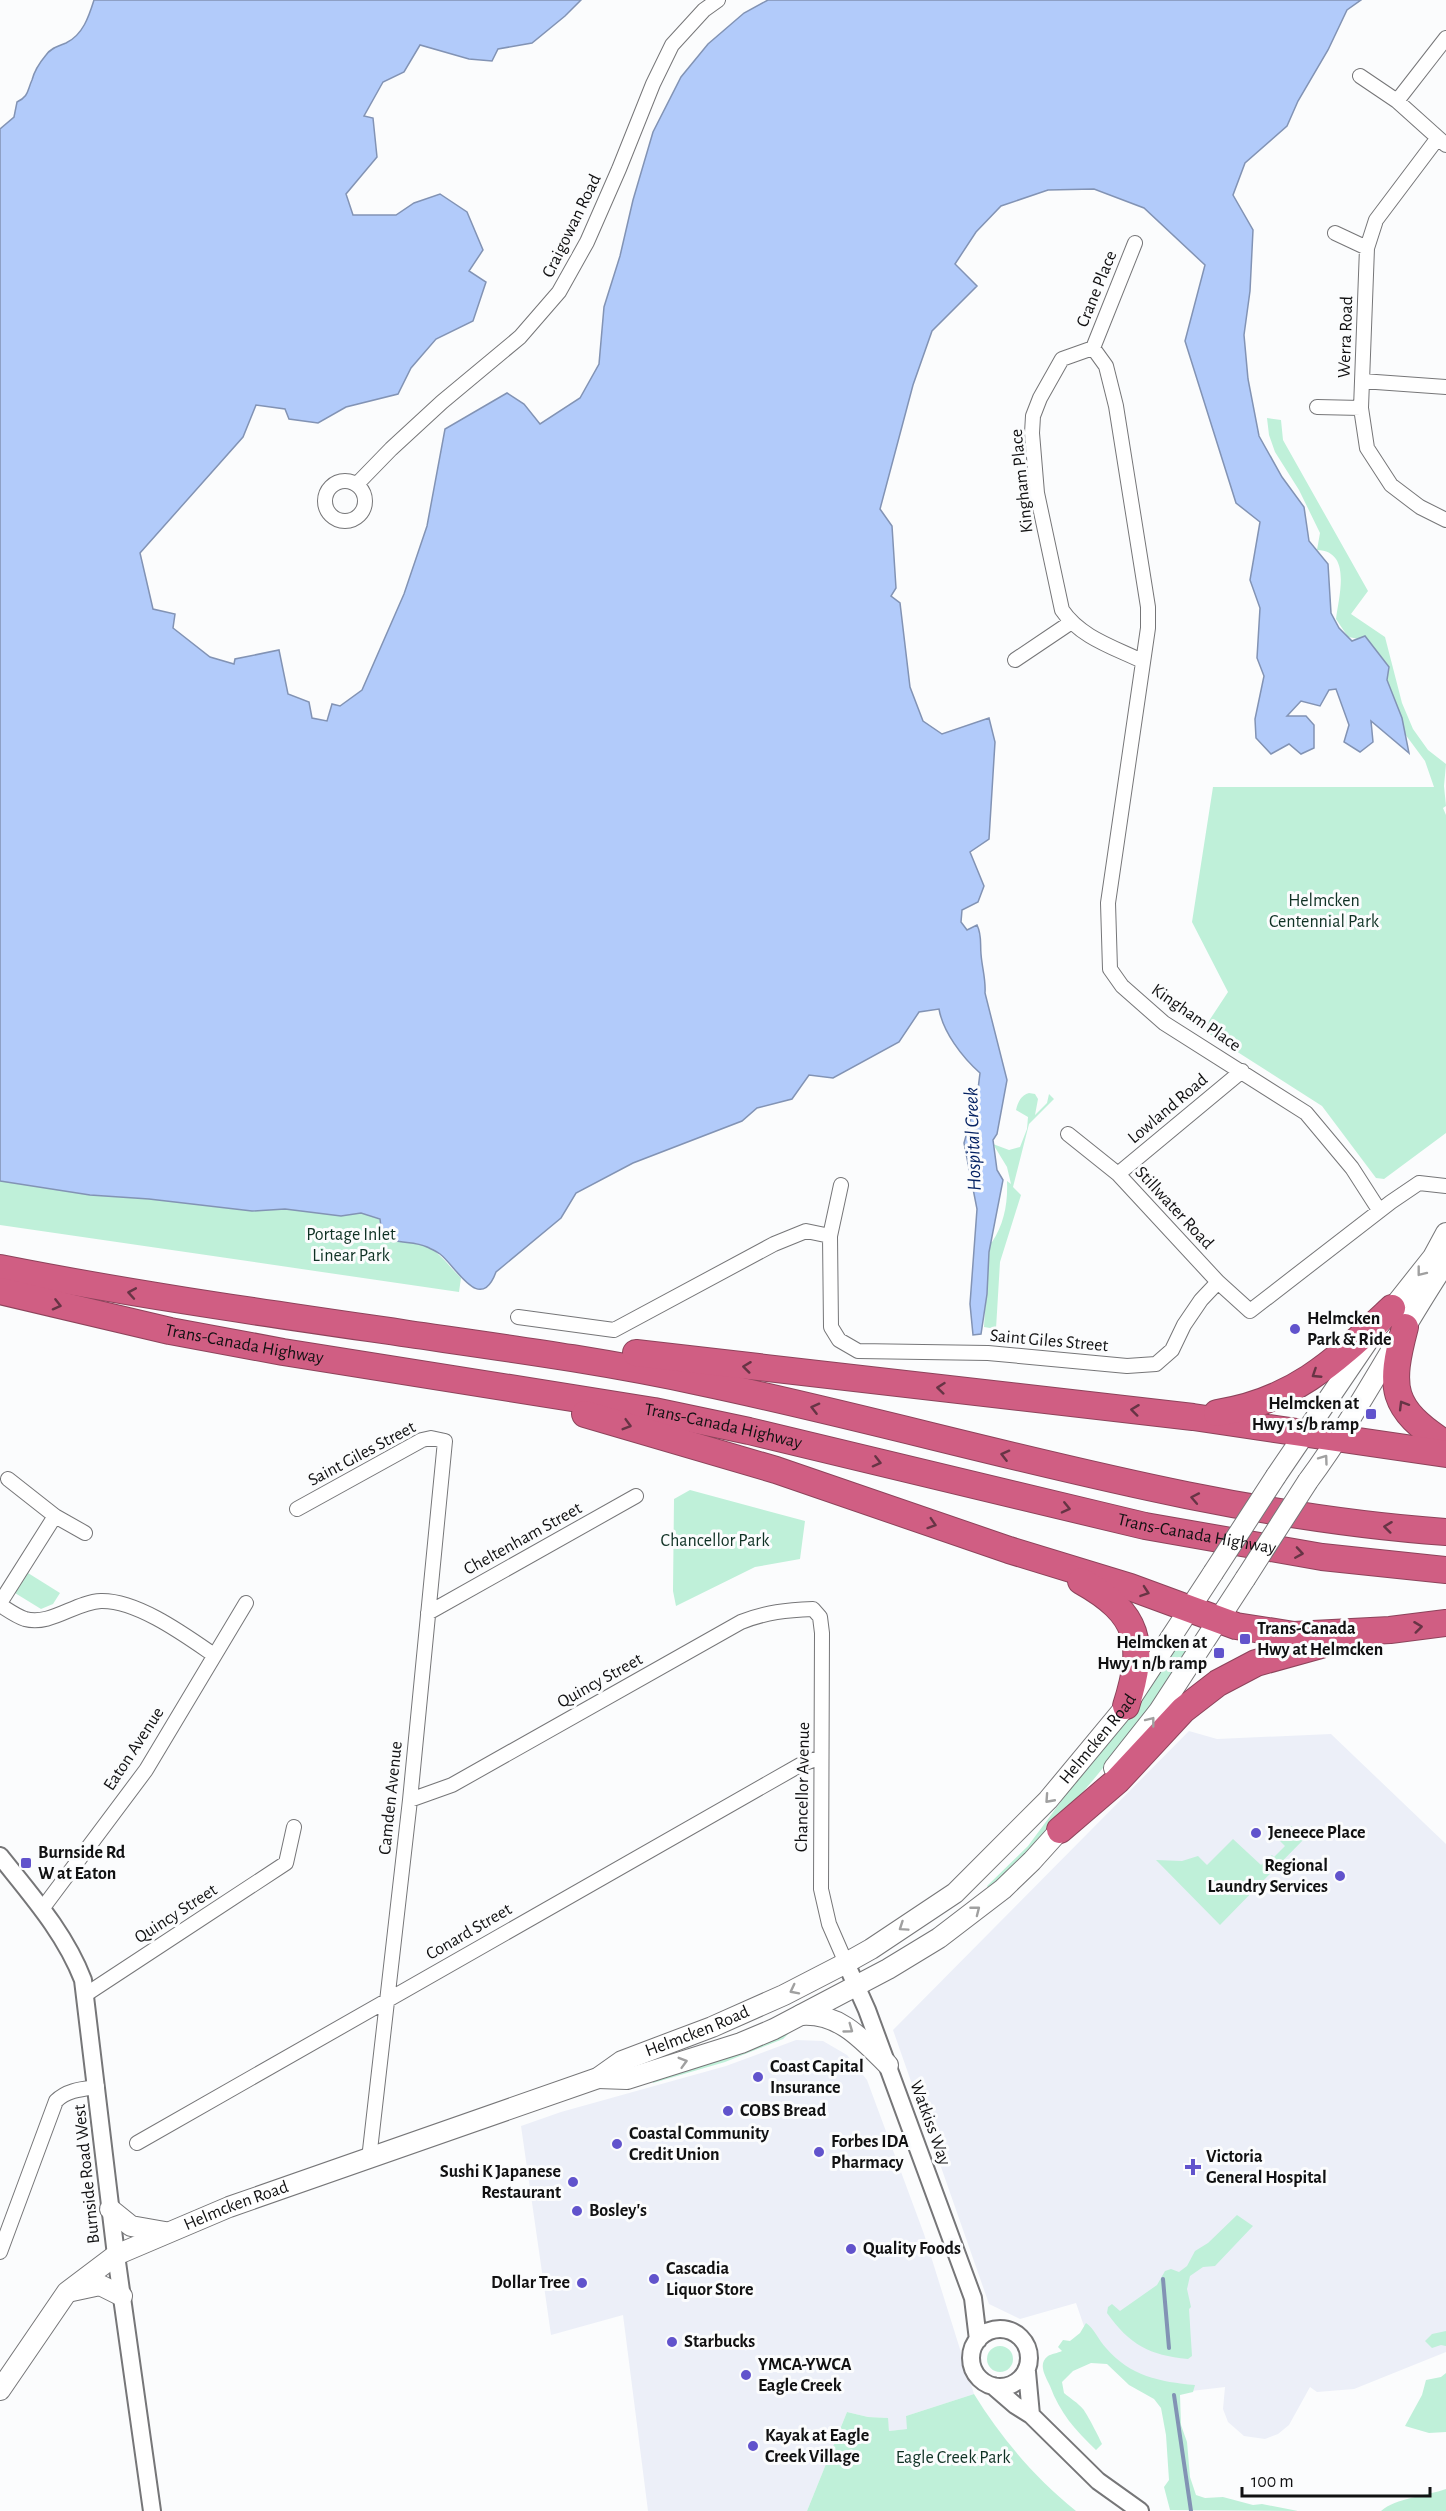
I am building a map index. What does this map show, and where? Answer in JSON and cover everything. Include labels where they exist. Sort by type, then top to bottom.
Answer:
[{"type":"highway","name":"Trans-Canada Highway","points":[[0,1268],[189,1303],[630,1368],[794,1403],[1185,1496],[1316,1518],[1446,1532]]},
{"type":"highway","name":"Trans-Canada Highway","points":[[0,1291],[170,1331],[283,1352],[654,1411],[749,1431],[1134,1524],[1322,1557],[1446,1570]]},
{"type":"highway","points":[[189,1303],[242,1300],[480,1335],[1193,1417],[1446,1454]]},
{"type":"highway","points":[[1193,1417],[1247,1408],[1277,1397],[1312,1377],[1398,1317]]},
{"type":"highway","points":[[1398,1317],[1395,1377],[1397,1395],[1411,1418],[1446,1444]]},
{"type":"highway","points":[[283,1352],[358,1375],[512,1398],[602,1418],[776,1470],[1009,1550],[1191,1609],[1219,1621],[1255,1630],[1294,1635],[1390,1630],[1446,1623]]},
{"type":"highway","points":[[1009,1550],[1077,1578],[1102,1592],[1126,1616],[1137,1644],[1138,1659],[1126,1706]]},
{"type":"highway","points":[[1060,1830],[1117,1781],[1183,1710],[1218,1683],[1275,1656],[1390,1630]]},
{"type":"main road","name":"Helmcken Road","points":[[598,2078],[627,2079],[741,2043],[801,2015],[939,1938],[1017,1876],[1117,1765],[1159,1711],[1308,1481],[1340,1438],[1398,1317],[1446,1233]]},
{"type":"main road","name":"Helmcken Road","points":[[0,2390],[67,2292],[116,2255],[230,2206],[598,2078],[622,2061],[722,2023],[846,1963],[872,1949],[955,1893],[1048,1800],[1126,1706],[1306,1432],[1398,1317],[1446,1262]]},
{"type":"main road","points":[[801,2015],[816,2014],[839,2022],[857,2034],[888,2065]]},
{"type":"main road","points":[[110,2209],[131,2226],[168,2232]]},
{"type":"main road","points":[[67,2292],[100,2285],[122,2296]]},
{"type":"street","name":"Craigowan Road","points":[[357,484],[391,448],[442,402],[520,337],[559,292],[587,242],[620,169],[653,84],[672,45],[704,10],[718,0]]},
{"type":"street","points":[[1397,101],[1446,38]]},
{"type":"street","points":[[1360,76],[1397,101],[1442,142]]},
{"type":"street","name":"Werra Road","points":[[1442,142],[1376,220],[1367,248],[1361,408],[1367,448],[1391,485],[1420,507],[1446,520]]},
{"type":"street","points":[[1335,233],[1367,248]]},
{"type":"street","name":"Crane Place","points":[[1093,348],[1135,243]]},
{"type":"street","name":"Kingham Place","points":[[1070,623],[1062,610],[1039,505],[1032,424],[1040,398],[1062,359],[1093,348],[1106,366],[1116,406],[1148,607],[1148,628],[1136,718],[1108,903],[1110,969],[1122,986],[1164,1023],[1306,1113],[1353,1168],[1379,1210]]},
{"type":"street","points":[[1362,381],[1446,387]]},
{"type":"street","points":[[1317,407],[1361,408]]},
{"type":"street","points":[[1015,660],[1070,623],[1091,637],[1142,661]]},
{"type":"street","name":"Lowland Road","points":[[1118,1174],[1242,1071]]},
{"type":"street","name":"Stillwater Road","points":[[1068,1134],[1118,1174],[1218,1282],[1250,1311],[1379,1210]]},
{"type":"street","points":[[1419,1183],[1446,1194]]},
{"type":"street","points":[[1379,1210],[1419,1183],[1446,1186]]},
{"type":"street","points":[[518,1317],[614,1330],[774,1244],[806,1231],[830,1236],[842,1185]]},
{"type":"street","name":"Saint Giles Street","points":[[830,1236],[831,1327],[839,1340],[858,1351],[988,1353],[1127,1366],[1156,1364],[1172,1350],[1184,1325],[1201,1300],[1218,1282]]},
{"type":"street","name":"Saint Giles Street","points":[[297,1509],[422,1440],[431,1437],[445,1442]]},
{"type":"street","name":"Camden Avenue","points":[[369,2159],[410,1800],[445,1442]]},
{"type":"street","points":[[8,1479],[55,1516],[85,1533]]},
{"type":"street","name":"Cheltenham Street","points":[[428,1613],[636,1496]]},
{"type":"street","points":[[55,1516],[0,1604],[23,1618],[34,1620],[53,1616],[84,1604],[110,1601],[174,1628],[214,1655]]},
{"type":"street","name":"Eaton Avenue","points":[[42,1908],[146,1770],[246,1603]]},
{"type":"street","name":"Quincy Street","points":[[410,1800],[452,1785],[741,1622],[764,1613],[786,1609],[813,1610]]},
{"type":"street","name":"Chancellor Avenue","points":[[813,1610],[820,1617],[822,1633],[821,1889],[829,1924],[846,1963]]},
{"type":"street","name":"Conard Street","points":[[137,2143],[800,1765],[822,1757]]},
{"type":"street","name":"Quincy Street","points":[[85,1995],[286,1863],[294,1827]]},
{"type":"street","name":"Burnside Road West","points":[[0,1856],[42,1908],[66,1944],[77,1966],[85,1995],[110,2209],[152,2511]]},
{"type":"street","name":"Watkiss Way","points":[[846,1963],[888,2065],[972,2298],[978,2340]]},
{"type":"street","points":[[0,2252],[56,2101],[62,2095],[74,2090],[97,2087]]},
{"type":"street","name":"Watkiss Way","points":[[972,2298],[995,2330]]},
{"type":"street","points":[[1031,2415],[1027,2372],[1029,2355],[1026,2345],[1018,2336],[1007,2330],[995,2330],[978,2340],[972,2351],[971,2362],[975,2373],[982,2381],[993,2386],[1031,2415],[1098,2481],[1140,2511]]},
{"type":"street","points":[[993,2386],[1012,2385],[1027,2372]]},
{"type":"shaded area","name":"Victoria General Hospital","points":[[1189,1731],[1217,1739],[1331,1734],[1446,1844],[1446,2352],[1354,2389],[1317,2392],[1310,2387],[1289,2425],[1278,2434],[1265,2439],[1244,2436],[1228,2422],[1223,2409],[1225,2387],[1191,2391],[1123,2370],[1086,2332],[1076,2303],[1020,2319],[989,2304],[893,2030]]},
{"type":"shaded area","points":[[796,2040],[823,2041],[847,2055],[867,2080],[924,2234],[974,2394],[906,2416],[908,2429],[889,2431],[887,2418],[868,2417],[847,2412],[807,2511],[648,2511],[623,2315],[551,2335],[521,2126],[561,2112],[726,2066]]},
{"type":"green space","name":"Helmcken Centennial Park","points":[[1267,418],[1281,420],[1283,440],[1368,591],[1351,614],[1385,637],[1402,703],[1413,729],[1428,750],[1446,764],[1444,786],[1446,806],[1443,808],[1446,815],[1446,1133],[1384,1179],[1376,1178],[1322,1106],[1203,1030],[1228,992],[1192,922],[1213,787],[1434,787],[1425,761],[1405,734],[1359,639],[1348,637],[1336,619],[1341,587],[1339,566],[1328,552],[1317,550],[1320,533],[1299,490],[1275,452],[1269,435]]},
{"type":"green space","points":[[1029,1093],[1035,1094],[1038,1099],[1035,1115],[1047,1103],[1049,1094],[1054,1099],[1029,1124],[1013,1187],[1021,1195],[1000,1262],[996,1329],[984,1327],[989,1242],[992,1242],[1002,1221],[1007,1197],[1007,1181],[1011,1184],[1007,1167],[993,1144],[1009,1150],[1020,1147],[1027,1129],[1028,1117],[1016,1110],[1020,1099]]},
{"type":"green space","name":"Portage Inlet Linear Park","points":[[0,1181],[90,1195],[149,1199],[252,1211],[285,1209],[341,1216],[361,1213],[380,1219],[382,1235],[387,1238],[419,1244],[436,1252],[461,1278],[459,1292],[0,1225]]},
{"type":"green space","name":"Chancellor Park","points":[[690,1490],[805,1521],[800,1559],[755,1567],[676,1606],[673,1591],[674,1499]]},
{"type":"green space","points":[[28,1573],[60,1593],[53,1604],[41,1609],[15,1593]]},
{"type":"green space","points":[[1182,1638],[1192,1645],[1147,1711],[1073,1804],[990,1890],[987,1886],[1028,1846]]},
{"type":"green space","points":[[1291,1826],[1305,1838],[1220,1925],[1156,1860],[1182,1861],[1198,1856],[1207,1865],[1233,1839],[1261,1865],[1285,1846],[1273,1830],[1276,1827],[1285,1837],[1288,1834],[1286,1831]]},
{"type":"green space","points":[[790,2032],[783,2039],[725,2062],[653,2083],[652,2080],[726,2058]]},
{"type":"green space","points":[[1237,2215],[1253,2226],[1215,2266],[1203,2267],[1190,2276],[1187,2289],[1191,2307],[1189,2309],[1192,2356],[1188,2359],[1162,2355],[1132,2341],[1107,2313],[1108,2307],[1112,2304],[1120,2311],[1157,2285],[1165,2271],[1171,2269],[1179,2272],[1187,2266],[1195,2251],[1208,2243]]},
{"type":"green space","points":[[1086,2323],[1115,2358],[1135,2371],[1170,2382],[1195,2385],[1193,2392],[1180,2395],[1181,2425],[1187,2442],[1190,2477],[1196,2495],[1205,2498],[1223,2497],[1253,2505],[1262,2504],[1298,2511],[1170,2510],[1164,2487],[1169,2480],[1166,2435],[1161,2408],[1154,2399],[1129,2385],[1107,2364],[1091,2363],[1073,2371],[1062,2382],[1064,2393],[1083,2409],[1099,2437],[1102,2444],[1096,2450],[1063,2413],[1043,2367],[1048,2356],[1062,2351],[1058,2347],[1063,2340],[1070,2341],[1080,2333]]},
{"type":"green space","points":[[1446,2331],[1446,2346],[1432,2348],[1425,2341],[1432,2334]]},
{"type":"green space","points":[[1000,2346],[1009,2350],[1013,2359],[1009,2368],[1000,2372],[991,2368],[987,2359],[991,2350]]},
{"type":"green space","points":[[1446,2373],[1446,2432],[1429,2433],[1405,2426],[1422,2395],[1426,2380],[1441,2377]]},
{"type":"green space","name":"Eagle Creek Park","points":[[974,2394],[1020,2457],[1076,2511],[807,2511],[847,2412],[868,2417],[888,2418],[889,2431],[907,2429],[906,2416]]},
{"type":"green space","points":[[1446,2489],[1446,2511],[1381,2511],[1403,2500]]},
{"type":"water","points":[[94,0],[581,0],[532,43],[498,49],[492,61],[469,59],[420,45],[404,72],[383,82],[364,116],[373,118],[377,157],[346,194],[353,215],[396,215],[414,203],[440,194],[467,212],[483,250],[469,271],[486,282],[473,321],[436,339],[411,368],[398,394],[346,407],[318,423],[289,419],[285,409],[256,405],[243,437],[140,553],[153,609],[175,614],[173,628],[210,657],[234,664],[235,659],[279,650],[288,694],[309,702],[312,718],[327,721],[332,704],[340,706],[362,690],[404,594],[427,526],[445,429],[507,393],[524,404],[540,424],[580,398],[599,364],[604,307],[653,132],[681,77],[708,44],[744,13],[768,0],[1361,0],[1347,10],[1287,126],[1245,163],[1233,195],[1253,230],[1250,291],[1244,335],[1248,379],[1259,436],[1282,477],[1304,507],[1309,541],[1328,564],[1331,613],[1339,628],[1352,641],[1365,636],[1389,667],[1387,680],[1402,718],[1409,753],[1371,721],[1373,742],[1360,752],[1344,742],[1349,725],[1336,689],[1329,690],[1320,706],[1301,701],[1287,716],[1306,716],[1314,725],[1314,748],[1301,754],[1289,744],[1271,754],[1256,738],[1255,719],[1264,676],[1257,658],[1260,608],[1250,580],[1260,522],[1236,503],[1185,341],[1205,265],[1144,208],[1094,189],[1048,190],[1001,206],[976,232],[955,264],[977,286],[932,331],[913,385],[880,509],[892,526],[896,588],[891,596],[900,603],[910,687],[923,721],[942,734],[989,718],[995,742],[989,839],[970,852],[984,886],[978,902],[962,910],[961,922],[967,930],[977,925],[979,929],[985,993],[1007,1080],[997,1134],[993,1140],[997,1170],[1003,1180],[989,1252],[987,1294],[981,1334],[973,1335],[970,1304],[977,1209],[964,1143],[977,1097],[980,1073],[954,1044],[939,1009],[919,1012],[899,1042],[833,1078],[809,1075],[792,1099],[757,1108],[742,1121],[633,1163],[576,1193],[561,1218],[496,1272],[490,1284],[483,1289],[468,1284],[435,1251],[422,1245],[393,1240],[382,1235],[380,1219],[361,1213],[341,1216],[285,1209],[252,1211],[149,1199],[90,1195],[0,1181],[0,129],[14,117],[17,102],[26,95],[36,70],[46,55],[53,48],[72,40],[81,30]]},
{"type":"waterway","name":"Hospital Creek","points":[[1163,2279],[1169,2348]]},
{"type":"waterway","name":"Hospital Creek","points":[[1174,2395],[1191,2511]]},
{"type":"place","name":"Helmcken Park & Ride","points":[[1295,1329]]},
{"type":"place","name":"Helmcken at Hwy 1 s/b ramp","points":[[1371,1414]]},
{"type":"place","name":"Trans-Canada Hwy at Helmcken","points":[[1245,1639]]},
{"type":"place","name":"Helmcken at Hwy 1 n/b ramp","points":[[1219,1653]]},
{"type":"place","name":"Jeneece Place","points":[[1256,1833]]},
{"type":"place","name":"Burnside Rd W at Eaton","points":[[26,1863]]},
{"type":"place","name":"Regional Laundry Services","points":[[1340,1876]]},
{"type":"place","name":"Coast Capital Insurance","points":[[758,2077]]},
{"type":"place","name":"COBS Bread","points":[[728,2111]]},
{"type":"place","name":"Coastal Community Credit Union","points":[[617,2144]]},
{"type":"place","name":"Forbes IDA Pharmacy","points":[[819,2152]]},
{"type":"place","name":"Victoria General Hospital","points":[[1193,2167]]},
{"type":"place","name":"Sushi K Japanese Restaurant","points":[[573,2182]]},
{"type":"place","name":"Bosley's","points":[[577,2211]]},
{"type":"place","name":"Quality Foods","points":[[851,2249]]},
{"type":"place","name":"Cascadia Liquor Store","points":[[654,2279]]},
{"type":"place","name":"Dollar Tree","points":[[582,2283]]},
{"type":"place","name":"Starbucks","points":[[672,2342]]},
{"type":"place","name":"YMCA-YWCA Eagle Creek","points":[[746,2375]]},
{"type":"place","name":"Kayak at Eagle Creek Village","points":[[753,2446]]}]
